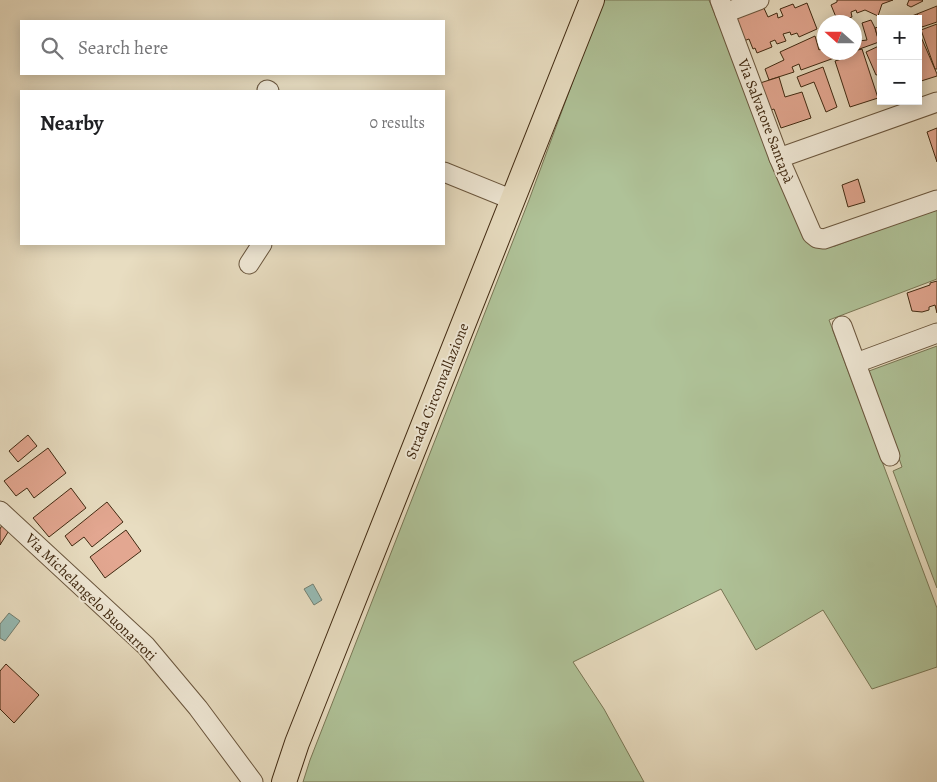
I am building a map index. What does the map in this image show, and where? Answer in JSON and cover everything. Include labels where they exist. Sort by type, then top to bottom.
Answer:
[{"type":"main road","name":"Strada Circonvallazione","points":[[284,782],[304,725],[592,0]]},
{"type":"street","points":[[723,6],[759,0]]},
{"type":"street","name":"Via Salvatore Santapà","points":[[723,6],[778,158],[812,234],[817,238],[824,239],[937,200]]},
{"type":"street","points":[[778,158],[937,102]]},
{"type":"street","points":[[445,172],[513,200]]},
{"type":"street","points":[[249,264],[261,245]]},
{"type":"street","points":[[842,326],[890,456]]},
{"type":"street","points":[[856,363],[937,333]]},
{"type":"street","name":"Via Michelangelo Buonarroti","points":[[0,511],[146,646],[198,708],[253,782]]},
{"type":"green space","points":[[603,0],[709,0],[805,234],[818,246],[835,246],[937,208],[937,279],[829,320],[937,608],[937,667],[872,689],[823,610],[756,650],[721,589],[573,662],[604,709],[644,782],[303,782],[529,200]]},
{"type":"green space","points":[[937,346],[937,588],[893,471],[902,467],[869,371]]},
{"type":"water","points":[[313,584],[322,600],[314,605],[304,589]]},
{"type":"water","points":[[9,613],[20,621],[5,641],[0,638],[0,624]]},
{"type":"building","points":[[837,0],[893,0],[882,4],[877,16],[865,10],[857,13],[856,10],[851,12],[852,15],[835,15],[831,5],[837,2]]},
{"type":"building","points":[[909,0],[923,1],[911,7],[907,5]]},
{"type":"building","points":[[807,3],[817,29],[799,37],[797,33],[791,35],[790,32],[783,34],[786,41],[777,44],[775,40],[770,42],[772,47],[757,53],[749,39],[741,42],[732,18],[763,6],[768,17],[777,13],[778,18],[783,16],[780,9],[793,4],[795,8]]},
{"type":"building","points":[[937,6],[937,22],[922,27],[922,15],[917,14]]},
{"type":"building","points":[[871,20],[877,35],[877,43],[862,48],[862,41],[867,40],[862,23]]},
{"type":"building","points":[[937,24],[937,69],[935,69],[922,30]]},
{"type":"building","points":[[815,36],[817,60],[829,60],[801,70],[799,64],[792,67],[794,72],[769,80],[765,69],[784,60],[780,52]]},
{"type":"building","points":[[922,39],[937,74],[937,76],[922,81]]},
{"type":"building","points":[[877,47],[877,75],[876,75],[866,52]]},
{"type":"building","points":[[862,49],[877,98],[850,107],[835,61],[862,60]]},
{"type":"building","points":[[823,67],[837,107],[826,112],[814,82],[801,87],[797,77]]},
{"type":"building","points":[[779,77],[785,97],[802,92],[811,118],[781,128],[774,109],[766,112],[757,84]]},
{"type":"building","points":[[937,128],[937,162],[927,132]]},
{"type":"building","points":[[858,179],[865,202],[848,207],[842,185]]},
{"type":"building","points":[[937,281],[937,313],[935,305],[929,307],[929,310],[922,312],[912,311],[907,293]]},
{"type":"building","points":[[28,435],[37,446],[18,462],[9,451]]},
{"type":"building","points":[[48,448],[66,473],[34,498],[27,488],[16,496],[4,481]]},
{"type":"building","points":[[71,488],[86,508],[49,537],[33,518]]},
{"type":"building","points":[[107,502],[123,522],[92,547],[84,537],[72,546],[65,536]]},
{"type":"building","points":[[3,523],[10,529],[0,545],[0,529]]},
{"type":"building","points":[[126,530],[141,551],[105,578],[90,557]]},
{"type":"building","points":[[6,664],[39,695],[14,723],[0,709],[0,671]]}]
